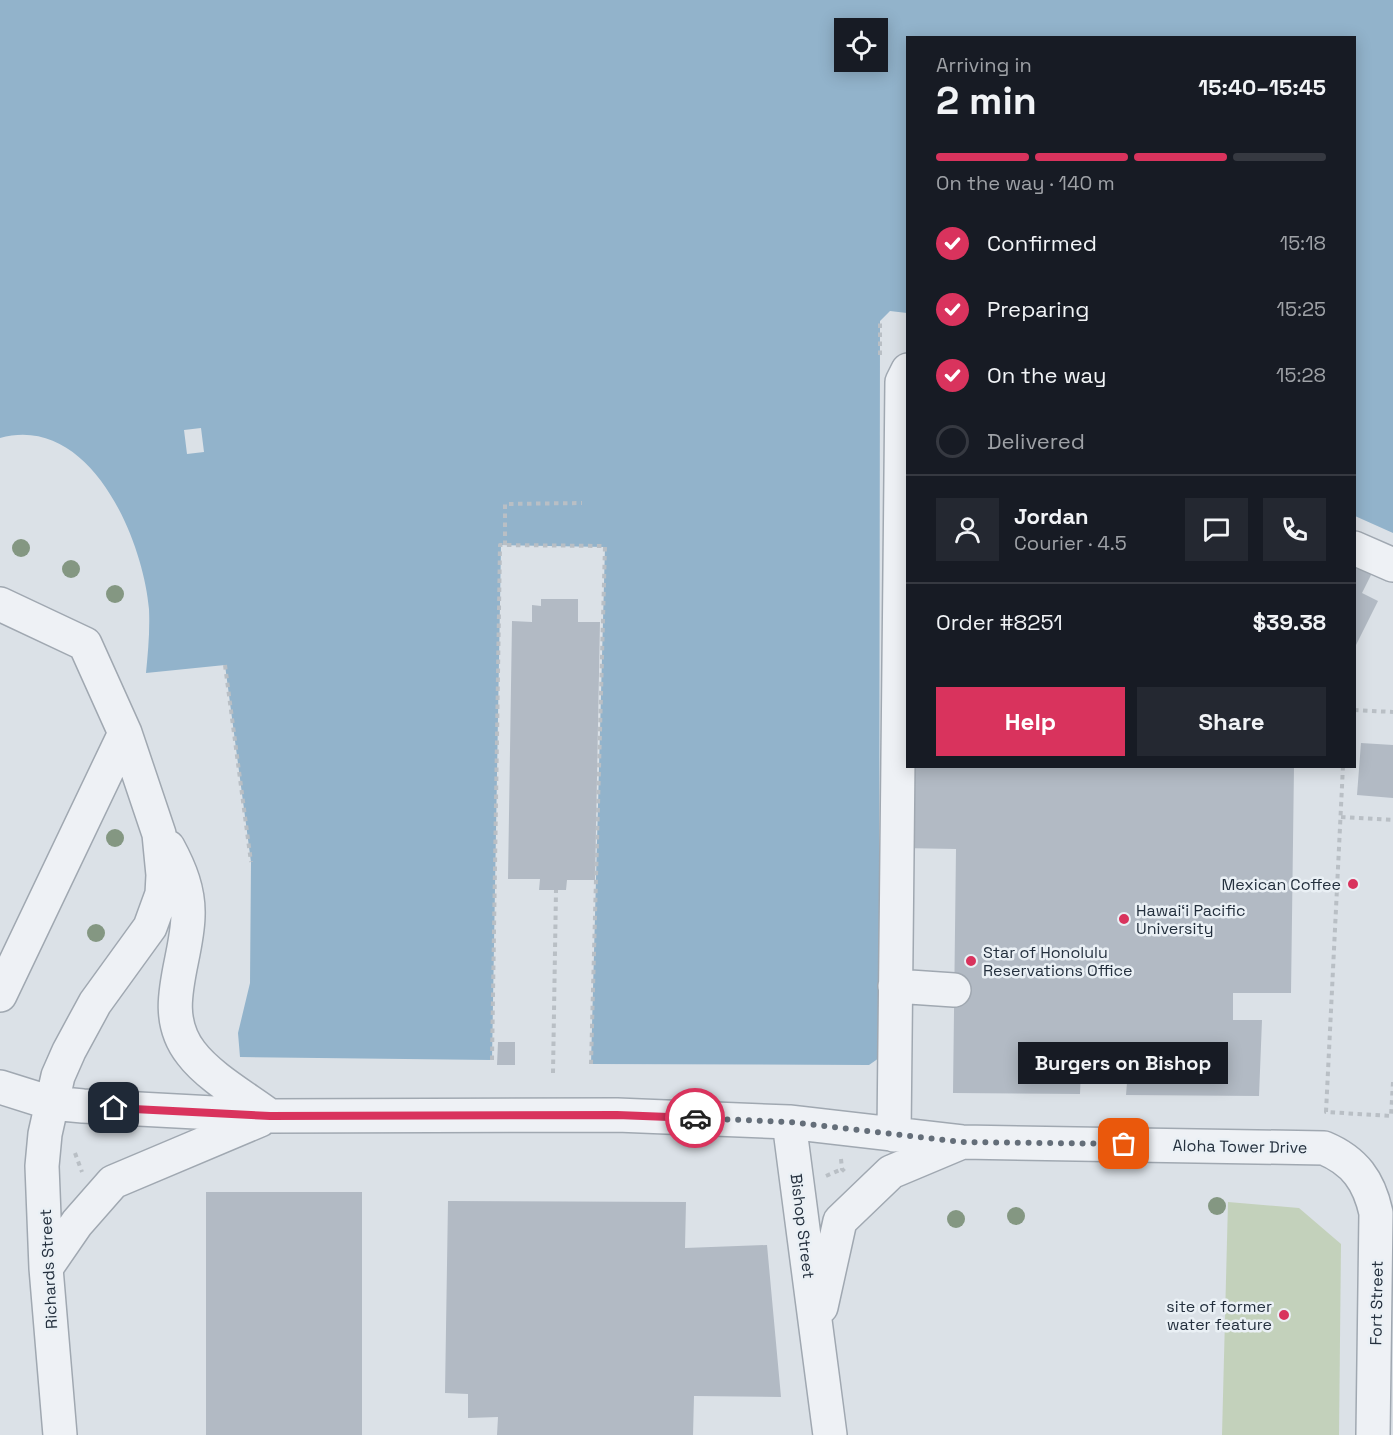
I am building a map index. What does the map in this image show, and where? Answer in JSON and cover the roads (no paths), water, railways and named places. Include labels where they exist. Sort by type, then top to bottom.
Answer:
[{"type":"street","points":[[894,1135],[902,382],[906,373]]},
{"type":"street","points":[[1356,549],[1393,565]]},
{"type":"street","points":[[0,604],[85,644],[125,733],[159,834],[176,862],[187,896],[186,934],[174,999],[177,1024],[182,1040],[202,1065],[270,1116]]},
{"type":"street","points":[[0,995],[125,733]]},
{"type":"street","name":"Richards Street","points":[[60,1435],[46,1268],[42,1166],[51,1103],[61,1070],[81,1026],[99,997],[141,943],[157,911],[163,875],[159,834]]},
{"type":"street","points":[[895,986],[954,990]]},
{"type":"street","name":"Aloha Tower Drive","points":[[0,1087],[51,1103],[270,1116],[617,1115],[789,1122],[962,1142],[1324,1148],[1339,1155],[1361,1174]]},
{"type":"street","points":[[46,1268],[77,1223],[113,1182],[270,1116]]},
{"type":"street","name":"Bishop Street","points":[[789,1122],[830,1435]]},
{"type":"street","name":"Bishop Street","points":[[816,1330],[840,1221],[891,1172],[962,1142]]},
{"type":"street","name":"Fort Street","points":[[1361,1174],[1373,1199],[1377,1228],[1373,1435]]},
{"type":"water","points":[[0,0],[1393,0],[1393,533],[1356,516],[1356,36],[906,36],[906,313],[890,311],[880,321],[879,1058],[869,1065],[591,1064],[605,547],[501,545],[492,1060],[240,1057],[238,1033],[250,983],[251,862],[225,665],[146,673],[149,609],[145,581],[136,549],[123,518],[106,488],[85,463],[60,444],[32,435],[0,438]]},
{"type":"place","name":"Mexican Coffee","points":[[1353,884]]},
{"type":"place","name":"Hawai‘i Pacific University","points":[[1124,919]]},
{"type":"place","name":"Star of Honolulu Reservations Office","points":[[971,961]]},
{"type":"place","name":"Burgers on Bishop","points":[[1124,1144]]},
{"type":"place","name":"site of former water feature","points":[[1284,1315]]}]
